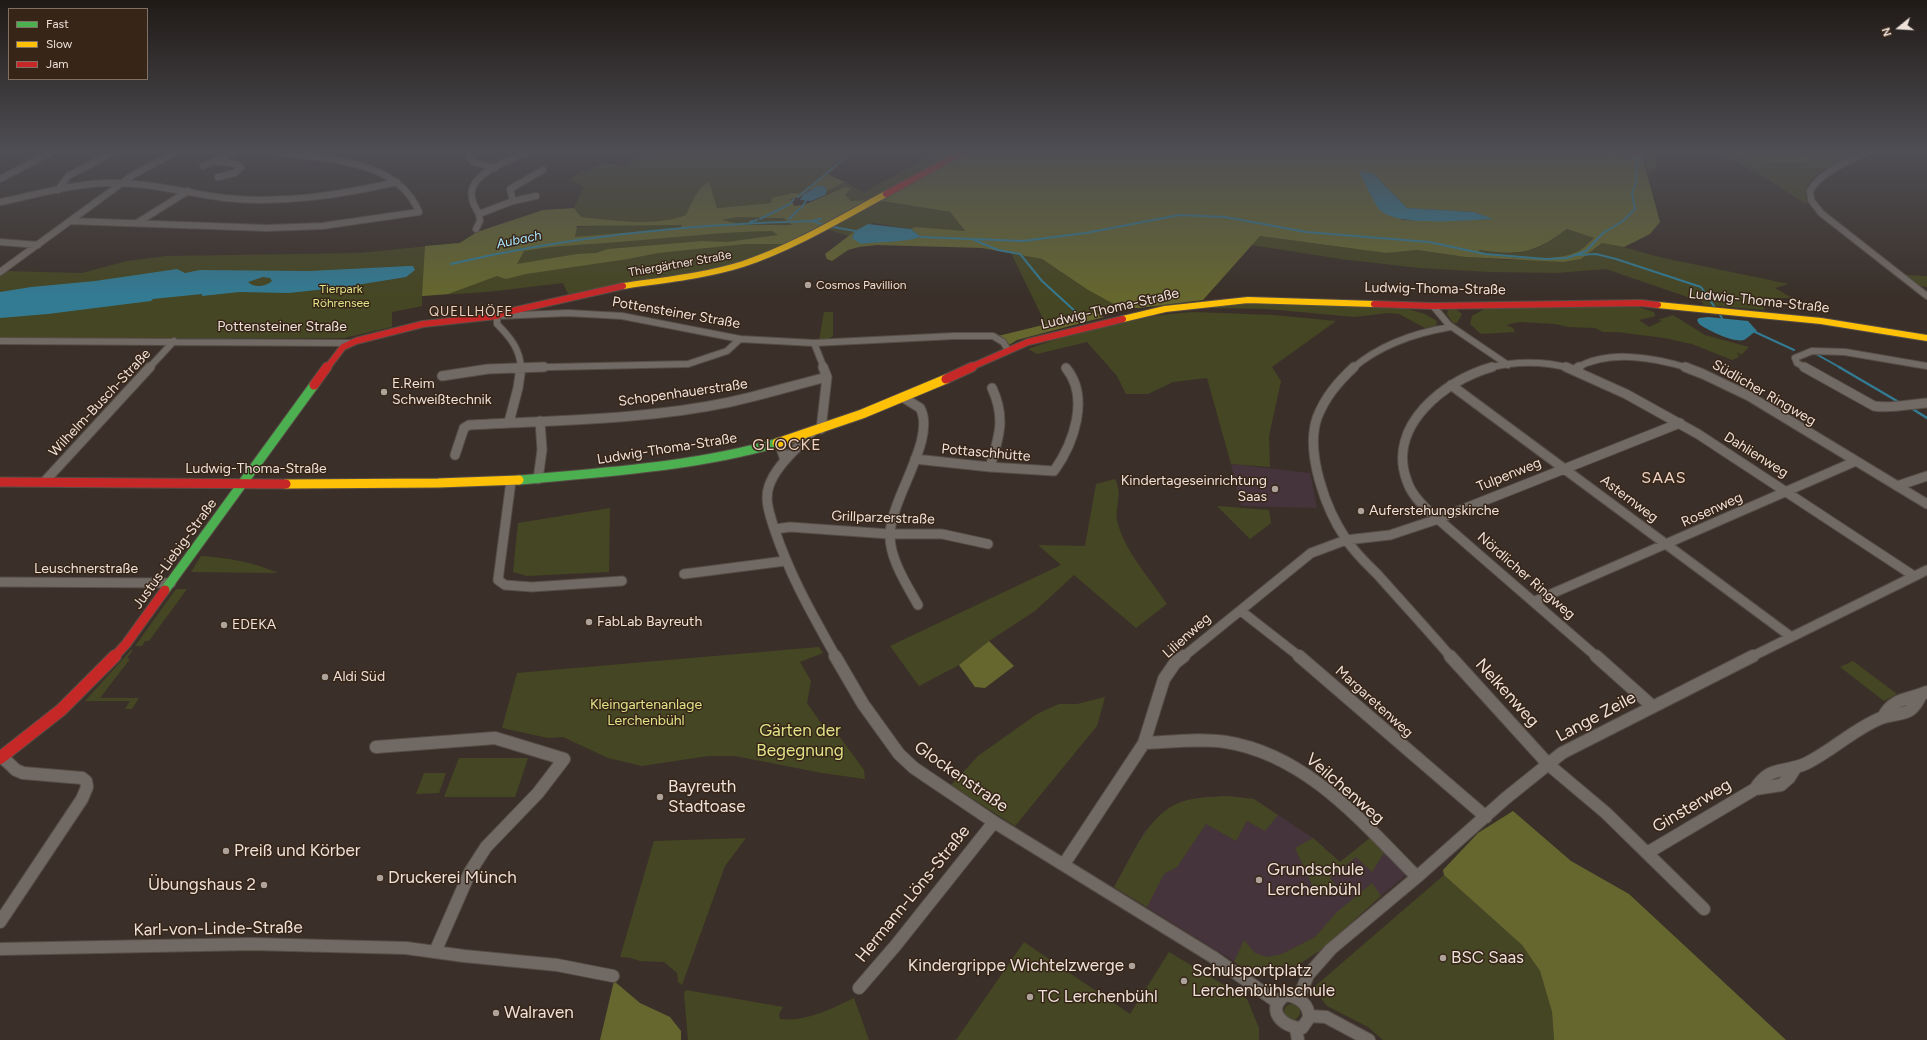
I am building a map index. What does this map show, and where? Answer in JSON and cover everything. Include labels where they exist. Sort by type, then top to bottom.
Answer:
[{"type":"street","points":[[0,272],[97,201]]},
{"type":"street","points":[[137,223],[173,201]]},
{"type":"street","points":[[70,220],[298,228],[406,215],[419,212],[414,201]]},
{"type":"street","points":[[474,201],[480,221],[476,229]]},
{"type":"street","points":[[479,214],[513,201]]},
{"type":"street","name":"Thiergärtner Straße","points":[[497,316],[503,313],[599,290],[728,269],[792,244],[874,201]]},
{"type":"street","points":[[1811,201],[1821,213],[1927,296]]},
{"type":"street","points":[[0,242],[38,244]]},
{"type":"street","name":"Ludwig-Thoma-Straße","points":[[0,482],[242,484],[438,483],[511,481],[655,467],[714,458],[779,442],[817,430],[904,398],[1028,342],[1165,308],[1225,302],[1271,300],[1433,306],[1641,303],[1858,325],[1927,338]]},
{"type":"street","points":[[1433,306],[1450,327],[1508,364]]},
{"type":"street","name":"Pottensteiner Straße","points":[[0,341],[349,343],[390,331],[431,323],[497,316],[568,313],[622,316],[740,339],[814,343],[974,335],[997,337],[1003,342],[1008,350]]},
{"type":"street","points":[[497,316],[497,324],[513,342],[520,355],[521,368],[509,422]]},
{"type":"street","name":"Nelkenweg","points":[[1450,327],[1408,336],[1369,356],[1350,371],[1326,397],[1318,415],[1314,442],[1316,471],[1328,508],[1346,540],[1549,765],[1606,813],[1704,909]]},
{"type":"street","points":[[442,376],[488,369],[688,364],[727,351],[740,339]]},
{"type":"street","name":"Wilhelm-Busch-Straße","points":[[45,482],[174,342]]},
{"type":"street","name":"Justus-Liebig-Straße","points":[[1,758],[47,722],[85,688],[126,644],[332,360],[341,349],[349,343]]},
{"type":"street","points":[[814,343],[827,377],[817,430]]},
{"type":"street","points":[[1927,366],[1845,352],[1812,351],[1795,358],[1797,363],[1803,367],[1874,406],[1888,408],[1905,404],[1927,403]]},
{"type":"street","name":"Südlicher Ringweg","points":[[1575,370],[1588,362],[1622,358],[1660,360],[1681,364],[1720,380],[1927,504]]},
{"type":"street","name":"Nördlicher Ringweg","points":[[1575,370],[1534,362],[1508,364],[1466,376],[1433,398],[1418,416],[1409,430],[1404,446],[1402,464],[1407,482],[1420,502],[1535,601],[1652,706]]},
{"type":"street","name":"Pottaschhütte","points":[[915,459],[990,467],[1054,471],[1059,465],[1066,449],[1076,418],[1078,398],[1077,387],[1074,377],[1066,368]]},
{"type":"street","name":"Dahlienweg","points":[[1575,370],[1651,406],[1680,423],[1914,576]]},
{"type":"street","name":"Schopenhauerstraße","points":[[455,455],[464,428],[467,426],[509,422],[627,416],[678,410],[729,402],[827,377]]},
{"type":"street","name":"Asternweg","points":[[1451,385],[1790,636]]},
{"type":"street","points":[[990,467],[1002,422],[1000,405],[992,388]]},
{"type":"street","points":[[904,398],[915,403],[921,410],[923,420],[922,436],[915,459],[893,515],[889,534],[891,546],[918,605]]},
{"type":"street","points":[[538,479],[544,446],[540,421]]},
{"type":"street","name":"Tulpenweg","points":[[1346,540],[1390,535],[1438,519],[1680,423]]},
{"type":"street","name":"Glockenstraße","points":[[817,430],[785,460],[775,472],[768,488],[767,504],[785,561],[830,648],[863,704],[899,754],[914,768],[994,822],[1213,957],[1277,1002]]},
{"type":"street","points":[[779,442],[785,460]]},
{"type":"street","name":"Rosenweg","points":[[1535,601],[1668,545],[1856,462]]},
{"type":"street","points":[[1897,486],[1927,476]]},
{"type":"street","points":[[511,481],[498,580],[505,585],[532,587],[622,582]]},
{"type":"street","points":[[210,483],[226,490],[230,502],[247,492],[266,484]]},
{"type":"street","name":"Grillparzerstraße","points":[[776,529],[790,527],[889,534],[942,534],[988,544]]},
{"type":"street","name":"Lilienweg","points":[[1064,864],[1144,743],[1164,679],[1175,663],[1311,552],[1346,540]]},
{"type":"street","points":[[684,574],[785,561]]},
{"type":"street","name":"Lange Zeile","points":[[1299,997],[1308,976],[1331,949],[1418,877],[1506,798],[1549,765],[1562,753],[1790,636],[1927,570]]},
{"type":"street","name":"Leuschnerstraße","points":[[0,582],[171,583]]},
{"type":"street","name":"Margaretenweg","points":[[1240,611],[1301,657],[1410,753],[1486,817]]},
{"type":"street","name":"Ginsterweg","points":[[1647,853],[1755,789],[1781,784],[1789,778],[1796,767],[1817,757],[1834,745],[1883,717],[1900,715],[1915,706],[1924,693]]},
{"type":"street","points":[[376,747],[495,738],[564,759],[538,793],[486,847],[470,872],[436,952]]},
{"type":"street","name":"Veilchenweg","points":[[1144,743],[1225,742],[1258,750],[1284,760],[1311,777],[1331,794],[1418,877]]},
{"type":"street","points":[[0,922],[82,799],[87,787],[86,781],[82,778],[24,773],[16,770],[1,758]]},
{"type":"street","name":"Hermann-Löns-Straße","points":[[859,988],[896,945],[994,822]]},
{"type":"street","name":"Karl-von-Linde-Straße","points":[[0,949],[252,944],[406,948],[557,965],[613,976]]},
{"type":"street","points":[[1286,995],[1299,997],[1307,1005],[1310,1016],[1306,1026],[1297,1035],[1278,1018],[1276,1007],[1277,1002],[1281,997],[1286,995]]},
{"type":"street","points":[[1310,1016],[1326,1017],[1369,1040]]},
{"type":"shaded area","name":"Kindertageseinrichtung Saas","points":[[1231,464],[1310,473],[1317,508],[1241,506]]},
{"type":"shaded area","name":"Grundschule Lerchenbühl","points":[[1227,796],[1254,799],[1313,838],[1340,862],[1371,837],[1407,874],[1322,949],[1295,967],[1279,966],[1268,969],[1258,976],[1114,887],[1144,832],[1165,811],[1180,802],[1203,797]]},
{"type":"green space","points":[[577,201],[693,201],[686,215],[673,219],[647,222],[581,217],[574,208]]},
{"type":"green space","points":[[692,201],[715,201],[717,208],[771,203],[771,201],[792,201],[794,206],[804,205],[814,201],[869,201],[788,244],[745,244],[658,253],[628,259],[526,274],[506,279],[497,276],[448,294],[422,296],[425,246],[460,243],[477,232],[543,210],[574,208],[581,217],[647,222],[673,219],[686,215]],"holes":[[[737,217],[783,218],[792,225],[742,225],[722,220]],[[682,225],[680,228],[575,237],[577,226]],[[772,231],[778,235],[727,242],[702,241],[608,249],[596,253],[577,254],[517,264],[524,251],[559,246],[695,235]]]},
{"type":"green space","points":[[715,201],[779,201],[772,203],[717,208]]},
{"type":"green space","points":[[875,201],[879,201],[950,212],[965,232],[915,227],[911,229],[874,223],[868,224],[849,236],[825,229]]},
{"type":"green space","points":[[879,201],[1390,201],[1402,220],[1444,221],[1492,219],[1474,212],[1407,208],[1400,201],[1654,201],[1660,222],[1650,234],[1624,247],[1602,243],[1581,259],[1563,262],[1466,257],[1417,250],[1386,253],[1260,236],[1203,300],[1139,308],[1121,308],[1088,290],[1042,259],[982,248],[877,245],[848,250],[832,261],[827,259],[825,254],[855,231],[852,238],[886,241],[921,237],[911,229],[915,227],[965,231],[950,212]],"holes":[[[1567,229],[1594,238],[1584,248],[1577,252],[1555,257],[1528,258],[1500,256],[1478,251],[1506,253],[1526,251],[1546,243]]]},
{"type":"green space","points":[[1800,201],[1807,201],[1807,205]]},
{"type":"green space","name":"Tierpark Röhrensee","points":[[826,216],[788,244],[725,268],[568,294],[563,283],[487,292],[422,296],[422,306],[392,312],[392,327],[344,338],[0,338],[0,275],[5,271],[82,273],[127,261],[166,256],[359,253],[459,243],[477,232],[721,220],[737,217]]},
{"type":"green space","points":[[1567,229],[1594,238],[1580,251],[1570,256],[1557,258],[1544,259],[1515,257],[1477,251],[1517,253],[1526,251],[1546,244]]},
{"type":"green space","points":[[1260,236],[1386,253],[1417,250],[1466,257],[1508,260],[1581,259],[1602,243],[1624,247],[1659,257],[1789,284],[1775,288],[1792,298],[1757,298],[1765,310],[1704,305],[1702,302],[1606,269],[1557,273],[1490,272],[1419,268],[1341,259],[1251,245]]},
{"type":"green space","points":[[1011,253],[1042,259],[1088,290],[1121,308],[1096,312],[1046,325]]},
{"type":"green space","points":[[1905,275],[1927,276],[1927,287],[1919,286]]},
{"type":"green space","points":[[1250,303],[1405,308],[1425,314],[1437,321],[1436,326],[1425,328],[1399,314],[1387,313],[1355,317],[1267,309],[1210,308],[1208,306]]},
{"type":"green space","points":[[1635,306],[1654,312],[1655,316],[1639,320],[1649,327],[1662,321],[1658,320],[1673,315],[1705,335],[1749,347],[1741,355],[1737,352],[1739,357],[1732,360],[1692,344],[1664,338],[1617,332],[1603,332],[1595,328],[1520,322],[1506,325],[1513,328],[1515,332],[1481,334],[1470,324],[1472,316],[1486,308]]},
{"type":"green space","points":[[1454,308],[1462,314],[1457,323],[1453,323],[1447,314],[1448,310]]},
{"type":"green space","points":[[824,312],[833,312],[833,336],[829,339],[819,340]]},
{"type":"green space","points":[[1096,312],[1104,317],[1017,340],[1009,345],[998,336]]},
{"type":"green space","points":[[1194,312],[1273,315],[1336,321],[1272,367],[1281,381],[1269,436],[1270,467],[1231,464],[1207,378],[1173,382],[1148,394],[1126,394],[1117,376],[1087,342],[1037,354],[1028,349],[1110,324],[1151,316]]},
{"type":"green space","points":[[1115,479],[1119,491],[1117,518],[1121,534],[1132,555],[1167,604],[1136,628],[1074,575],[1035,611],[989,641],[959,665],[919,686],[890,646],[1061,565],[1038,545],[1085,546],[1096,484]]},
{"type":"green space","points":[[1217,506],[1269,510],[1271,523],[1250,539]]},
{"type":"green space","points":[[610,508],[609,572],[527,576],[513,572],[518,523]]},
{"type":"green space","points":[[201,556],[241,561],[278,573],[191,572]]},
{"type":"green space","points":[[176,589],[187,589],[149,641],[145,641],[142,646],[135,646]]},
{"type":"green space","points":[[989,641],[1014,666],[985,688],[975,687],[959,665]]},
{"type":"green space","name":"Kleingartenanlage Lerchenbühl","points":[[819,647],[823,653],[800,662],[811,681],[807,703],[830,736],[837,733],[864,770],[865,779],[822,773],[735,756],[708,756],[642,766],[608,758],[563,737],[548,738],[502,728],[517,673]]},
{"type":"green space","points":[[131,650],[133,650],[127,658],[130,659],[100,698],[139,698],[132,709],[125,709],[130,701],[85,701]]},
{"type":"green space","points":[[1853,661],[1897,694],[1884,701],[1840,667]]},
{"type":"green space","points":[[1105,697],[1097,726],[1015,826],[951,785],[978,756],[1037,714],[1059,704],[1077,704]]},
{"type":"green space","points":[[459,758],[528,758],[515,797],[444,797]]},
{"type":"green space","points":[[424,773],[446,773],[439,793],[416,794]]},
{"type":"green space","points":[[1227,796],[1254,799],[1278,815],[1265,831],[1247,821],[1236,841],[1206,824],[1177,867],[1164,874],[1147,907],[1114,887],[1142,838],[1159,816],[1169,808],[1187,800]]},
{"type":"green space","points":[[1513,811],[1571,861],[1629,894],[1786,1040],[1554,1040],[1552,1012],[1540,971],[1522,945],[1444,875],[1443,870],[1478,833]]},
{"type":"green space","points":[[1371,837],[1385,851],[1372,872],[1356,857],[1330,878],[1335,884],[1320,896],[1312,885],[1295,848],[1313,838],[1340,862]]},
{"type":"green space","points":[[746,838],[725,866],[682,985],[678,982],[677,973],[664,962],[640,961],[620,957],[654,841]]},
{"type":"green space","name":"BSC Saas","points":[[1444,875],[1522,945],[1540,971],[1552,1012],[1554,1040],[1383,1040],[1368,1027],[1327,1006],[1313,988]]},
{"type":"green space","points":[[1372,883],[1381,896],[1322,949],[1295,967],[1279,966],[1268,969],[1258,976],[1234,962],[1244,940],[1255,953],[1267,957],[1282,954],[1315,937],[1337,912]]},
{"type":"green space","points":[[1024,942],[1130,1014],[1169,952],[1247,999],[1259,1028],[1259,1040],[956,1040]]},
{"type":"green space","points":[[614,981],[640,1003],[670,1017],[681,1031],[681,1040],[600,1040]]},
{"type":"green space","points":[[686,990],[783,1007],[779,1014],[780,1019],[799,1019],[809,1017],[854,998],[869,1040],[688,1040],[684,993]]},
{"type":"green space","points":[[1292,1004],[1299,1009],[1300,1012],[1295,1019],[1292,1020],[1285,1015],[1284,1012],[1289,1005]]},
{"type":"water","points":[[1374,201],[1400,201],[1407,208],[1474,212],[1493,219],[1418,221],[1390,216],[1378,208]]},
{"type":"water","points":[[868,224],[911,229],[921,237],[906,240],[861,244],[852,238],[855,231]]},
{"type":"water","points":[[408,266],[413,266],[415,270],[406,277],[344,287],[289,293],[239,292],[202,296],[202,294],[153,299],[151,301],[48,314],[0,318],[0,292],[31,287],[95,281],[177,269],[185,273],[200,270],[310,271]],"holes":[[[263,277],[270,278],[272,281],[263,286],[256,286],[248,282]]]},
{"type":"water","points":[[1708,317],[1748,321],[1757,331],[1744,340],[1727,338],[1703,327],[1697,320],[1699,318]]},
{"type":"waterway","points":[[801,208],[806,201]]},
{"type":"waterway","points":[[972,239],[1023,241],[1086,233],[1179,215],[1225,217],[1306,232],[1429,242],[1485,254],[1546,259],[1567,258],[1586,251],[1603,233],[1623,221],[1635,209],[1633,201]]},
{"type":"waterway","name":"Aubach","points":[[760,219],[790,204]]},
{"type":"waterway","points":[[789,219],[799,209]]},
{"type":"waterway","points":[[815,220],[821,219]]},
{"type":"waterway","name":"Aubach","points":[[750,222],[757,220]]},
{"type":"waterway","name":"Aubach","points":[[451,264],[540,246],[631,233],[722,225],[813,221],[824,225]]},
{"type":"waterway","points":[[828,226],[855,231]]},
{"type":"waterway","points":[[921,237],[972,239]]},
{"type":"waterway","points":[[972,239],[998,250],[1020,254],[1042,281],[1076,312]]},
{"type":"waterway","points":[[1577,255],[1596,254],[1616,259],[1701,287],[1722,318]]},
{"type":"waterway","points":[[1755,332],[1794,350]]},
{"type":"waterway","points":[[1816,354],[1841,368]]},
{"type":"waterway","points":[[1839,367],[1897,401]]},
{"type":"waterway","points":[[1911,408],[1927,418]]},
{"type":"traffic: fast","points":[[165,590],[314,385]]},
{"type":"traffic: fast","points":[[519,480],[655,467],[756,449],[777,443]]},
{"type":"traffic: slow","points":[[623,286],[712,272],[742,264],[798,241],[874,201]]},
{"type":"traffic: slow","points":[[1123,319],[1165,309],[1248,300],[1374,304]]},
{"type":"traffic: slow","points":[[1658,305],[1821,321],[1927,338]]},
{"type":"traffic: slow","points":[[777,443],[862,414],[946,379]]},
{"type":"traffic: slow","points":[[286,484],[438,483],[519,480]]},
{"type":"traffic: jam","points":[[314,385],[343,347],[356,341],[423,324],[497,316],[503,313],[599,290],[623,286]]},
{"type":"traffic: jam","points":[[1374,304],[1433,306],[1641,303],[1658,305]]},
{"type":"traffic: jam","points":[[946,379],[1028,342],[1123,319]]},
{"type":"traffic: jam","points":[[0,482],[286,484]]},
{"type":"traffic: jam","points":[[0,758],[61,710],[126,644],[165,590]]},
{"type":"place","name":"Cosmos Pavillion","points":[[808,285]]},
{"type":"place","name":"E.Reim Schweißtechnik","points":[[384,392]]},
{"type":"place","name":"Kindertageseinrichtung Saas","points":[[1275,489]]},
{"type":"place","name":"Auferstehungskirche","points":[[1361,511]]},
{"type":"place","name":"FabLab Bayreuth","points":[[589,622]]},
{"type":"place","name":"EDEKA","points":[[224,625]]},
{"type":"place","name":"Aldi Süd","points":[[325,677]]},
{"type":"place","name":"Bayreuth Stadtoase","points":[[660,797]]},
{"type":"place","name":"Preiß und Körber","points":[[226,851]]},
{"type":"place","name":"Druckerei Münch","points":[[380,878]]},
{"type":"place","name":"Grundschule Lerchenbühl","points":[[1259,880]]},
{"type":"place","name":"Übungshaus 2","points":[[264,885]]},
{"type":"place","name":"BSC Saas","points":[[1443,958]]},
{"type":"place","name":"Kindergrippe Wichtelzwerge","points":[[1132,966]]},
{"type":"place","name":"Schulsportplatz Lerchenbühlschule","points":[[1184,981]]},
{"type":"place","name":"TC Lerchenbühl","points":[[1030,997]]},
{"type":"place","name":"Walraven","points":[[496,1013]]},
{"type":"district","name":"QUELLHÖFE","points":[[471,312]]},
{"type":"district","name":"GLOCKE","points":[[787,445]]},
{"type":"district","name":"SAAS","points":[[1664,478]]},
{"type":"park label","name":"Gärten der Begegnung","points":[[800,741]]}]
